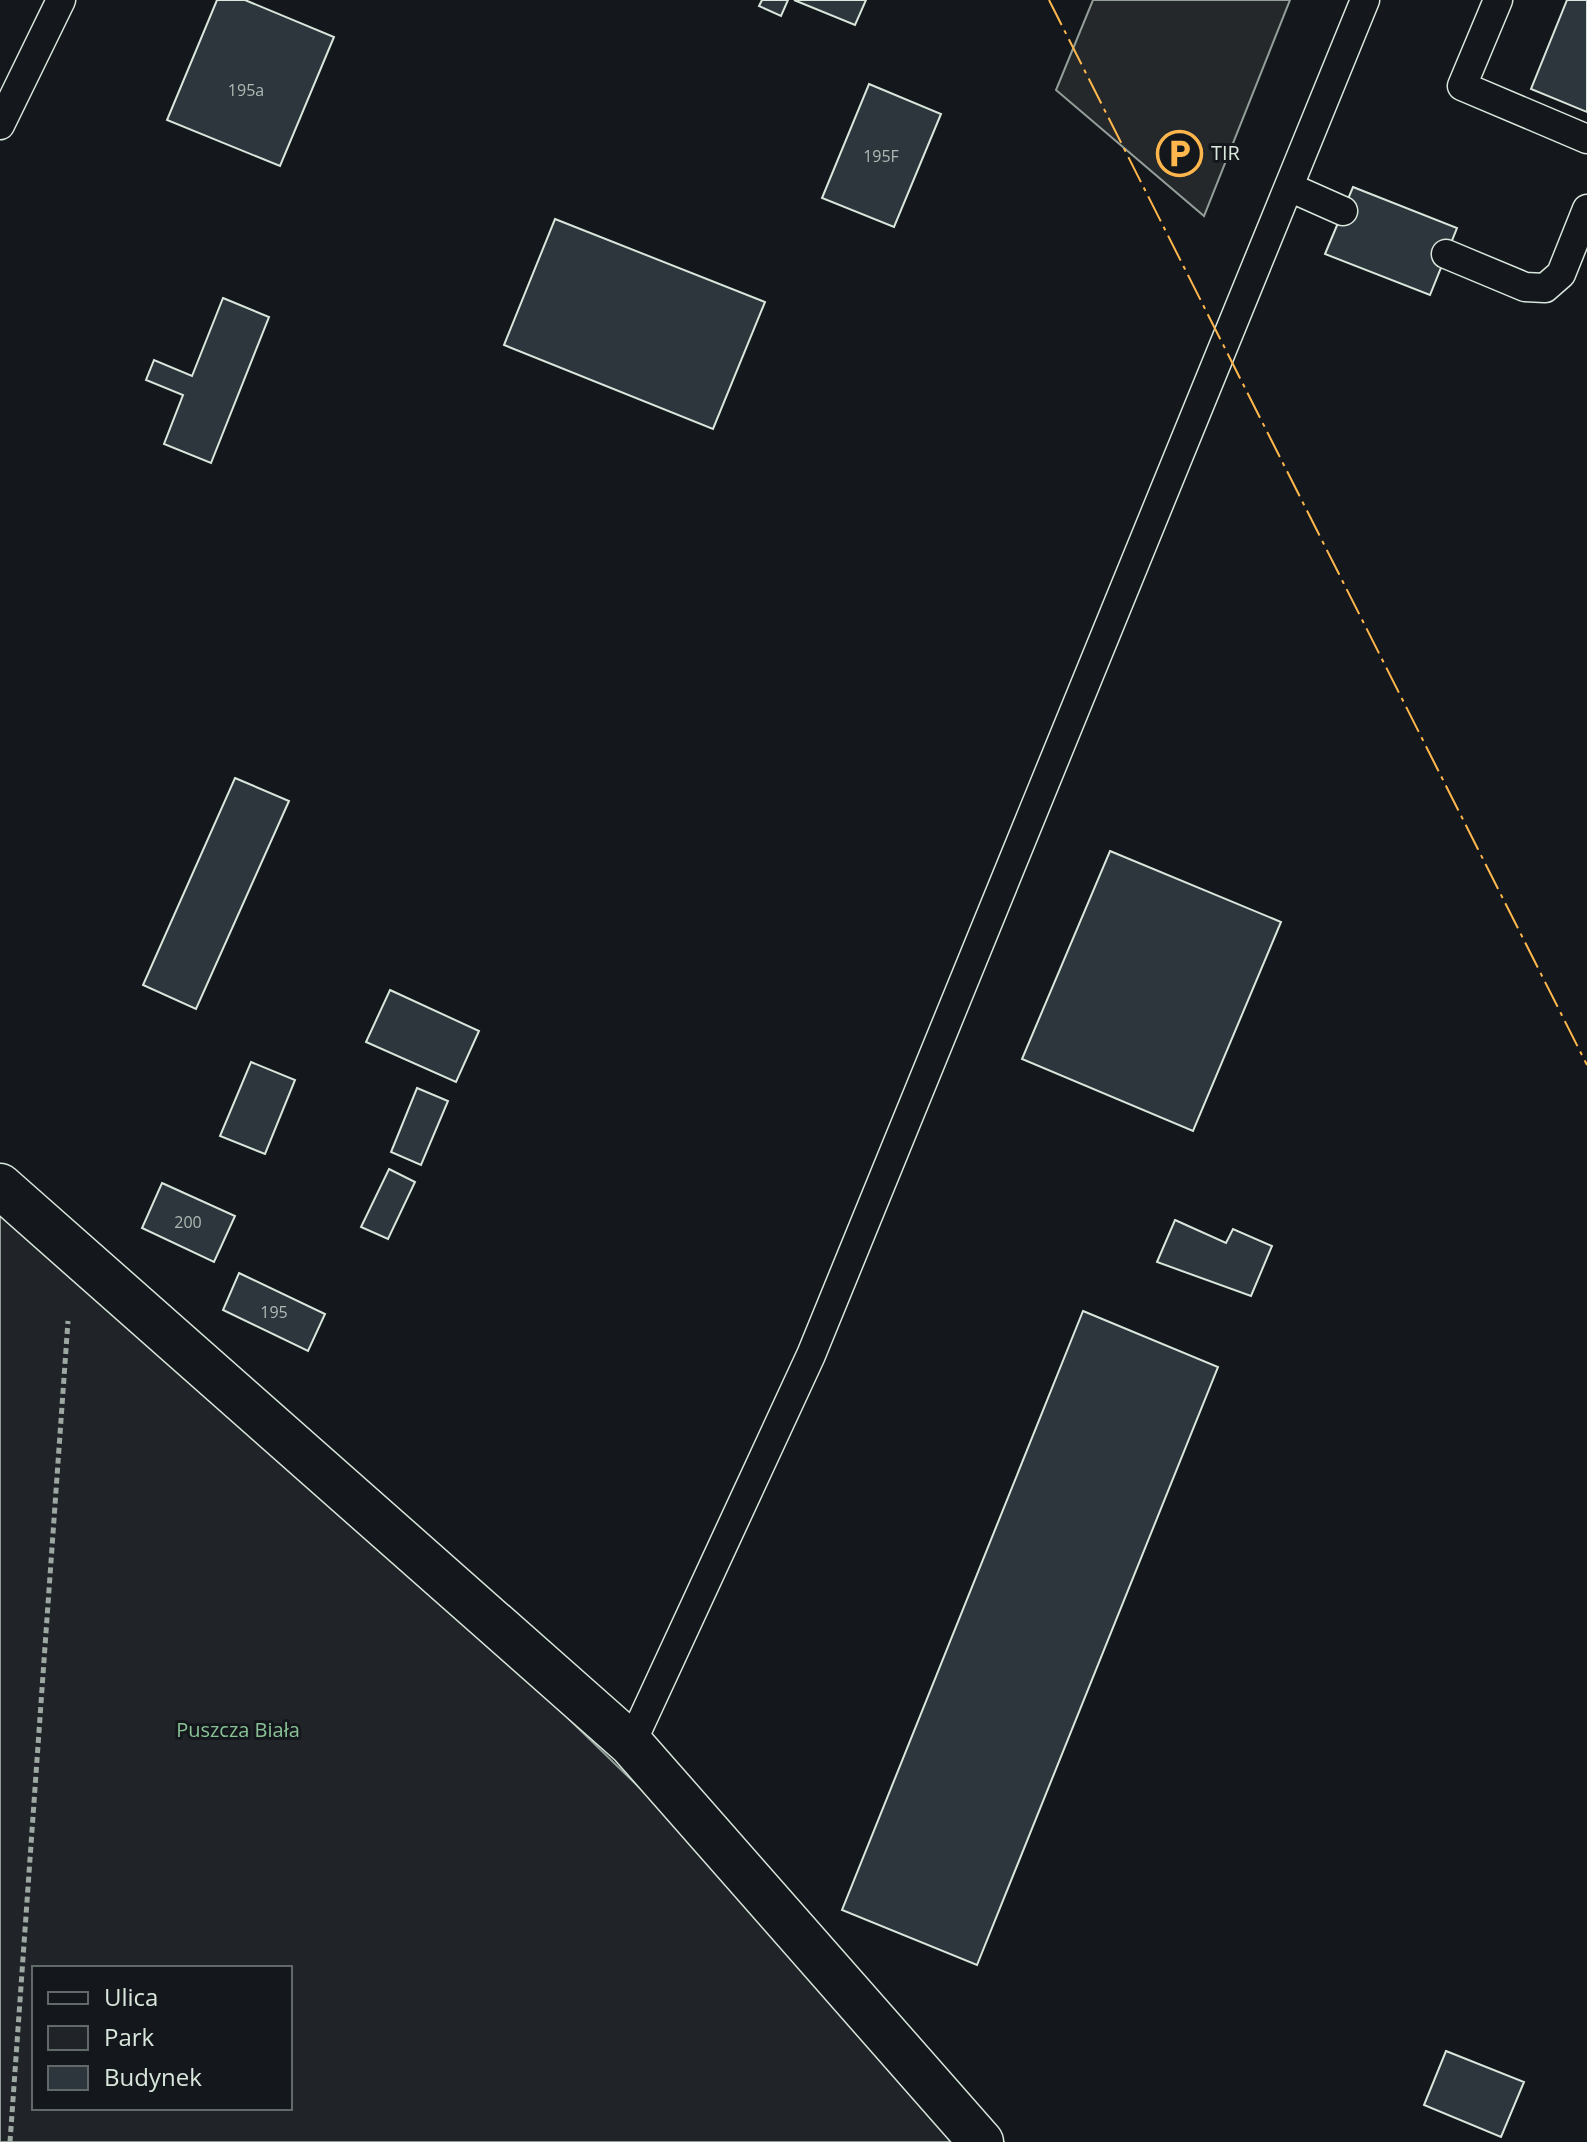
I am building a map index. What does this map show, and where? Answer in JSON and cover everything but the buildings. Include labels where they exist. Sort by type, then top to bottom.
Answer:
[{"type":"street","points":[[0,1186],[631,1744],[981,2142]]},
{"type":"lane","points":[[0,125],[61,0]]},
{"type":"lane","points":[[631,1744],[811,1355],[1365,0]]},
{"type":"lane","points":[[1498,0],[1462,86],[1587,139]]},
{"type":"lane","points":[[1289,187],[1343,211]]},
{"type":"lane","points":[[1446,254],[1525,287],[1545,288],[1561,274],[1587,209]]},
{"type":"path","points":[[10,2142],[74,1251]]},
{"type":"green space","name":"Puszcza Biała","points":[[0,1166],[1004,2142],[0,2142]]},
{"type":"shaded area","name":"TIR","points":[[1093,0],[1290,0],[1204,216],[1056,90]]},
{"type":"power","points":[[1049,0],[1587,1065]]},
{"type":"place","name":"TIR","points":[[1180,153]]}]
